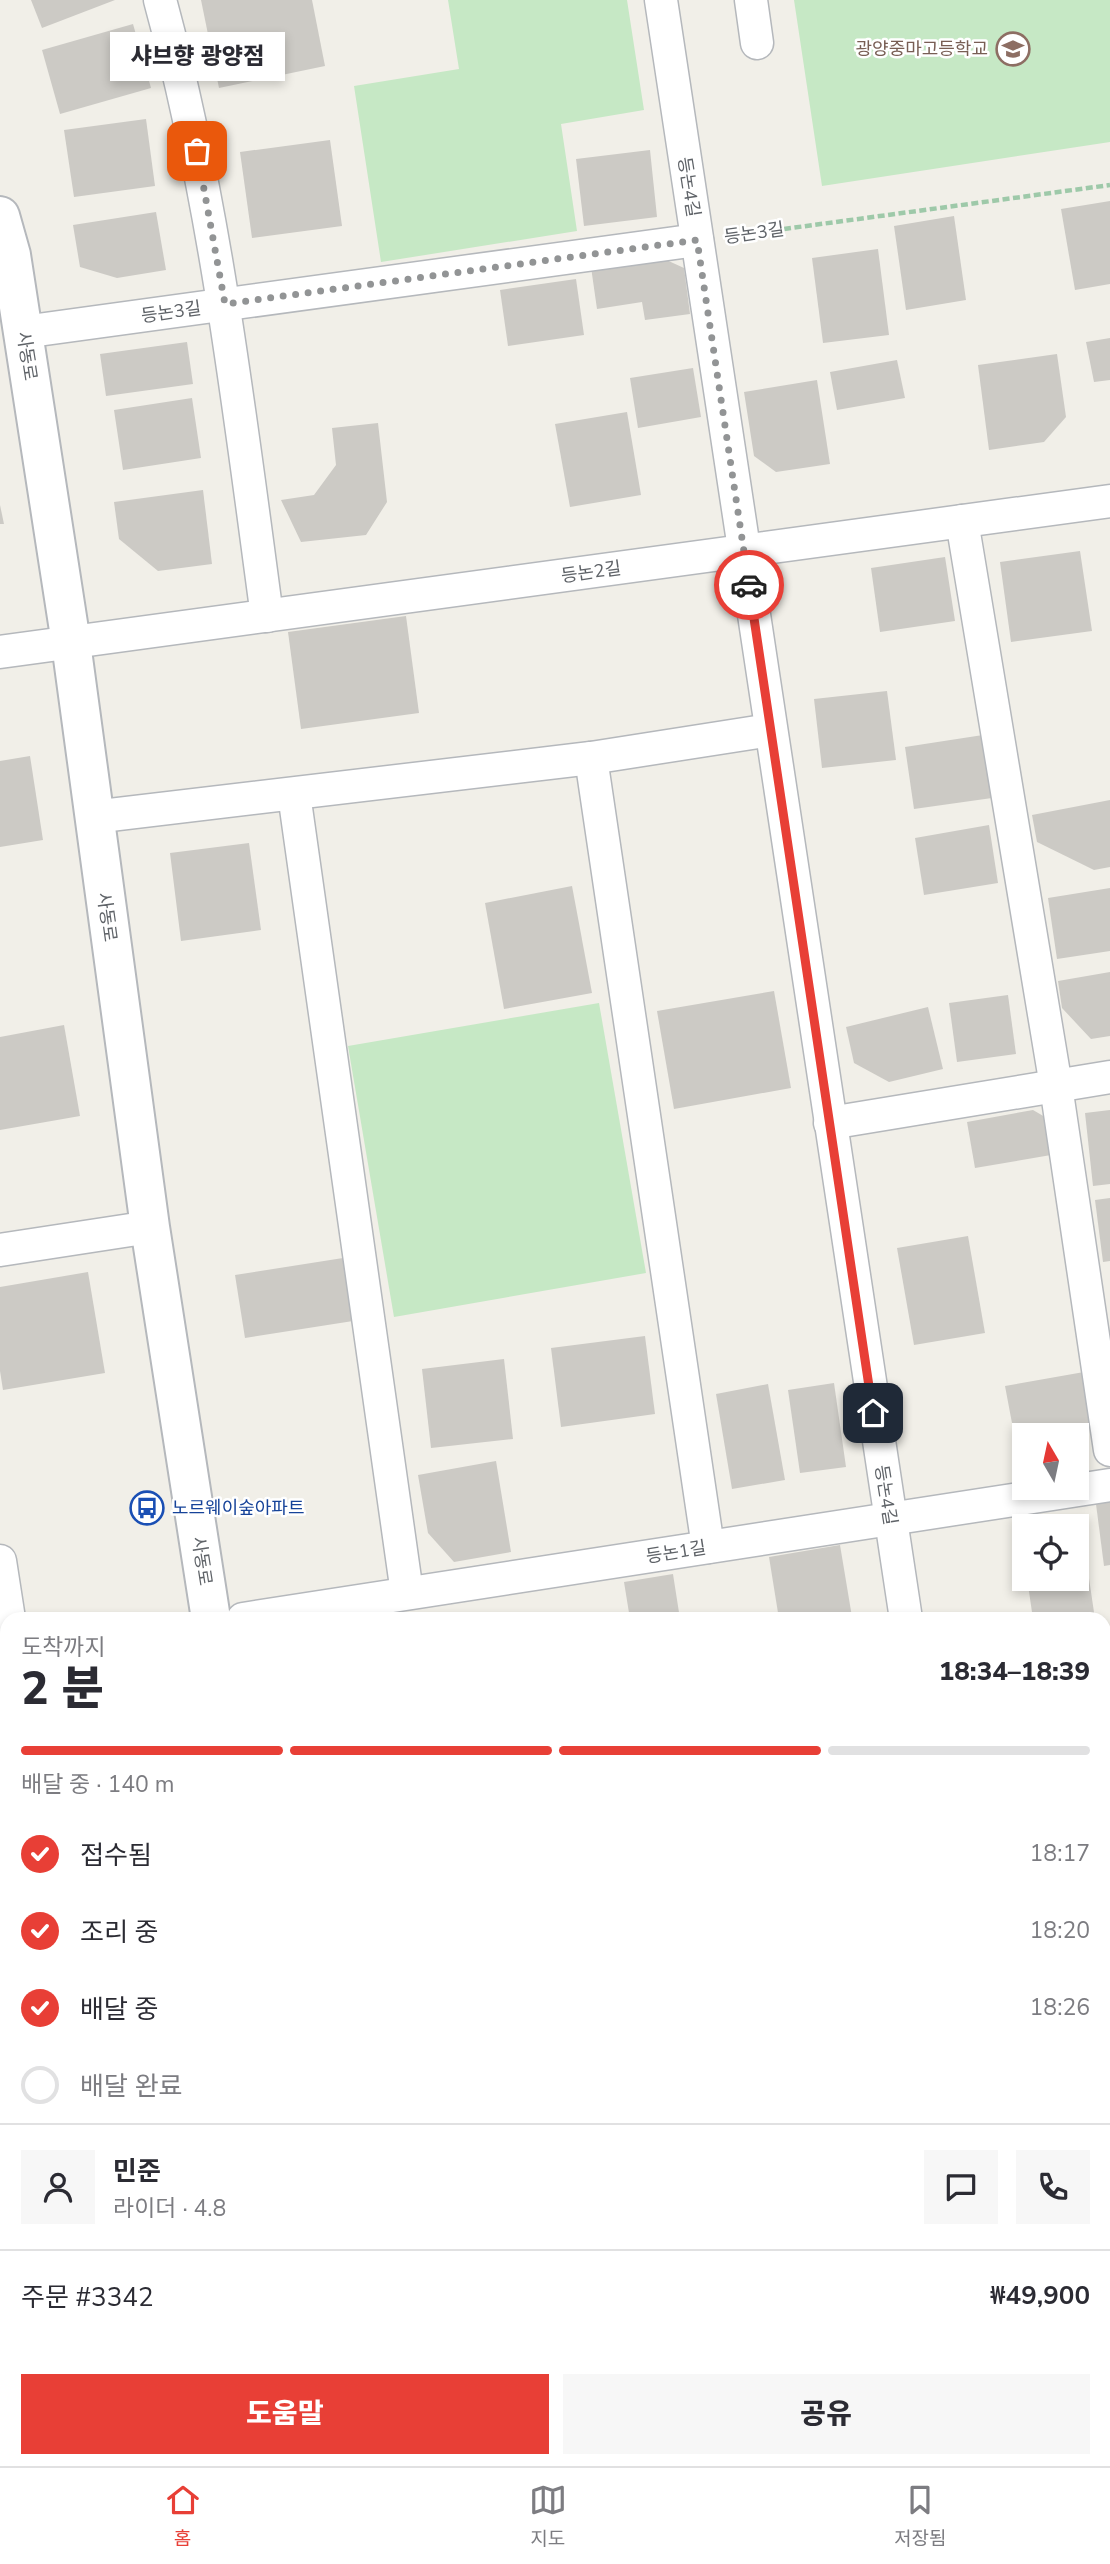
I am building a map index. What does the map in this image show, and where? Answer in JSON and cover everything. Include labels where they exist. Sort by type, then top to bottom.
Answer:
[{"type":"street","points":[[160,0],[187,100],[225,304],[267,616]]},
{"type":"street","name":"등논4길","points":[[660,0],[905,1612]]},
{"type":"street","points":[[751,0],[757,43]]},
{"type":"street","name":"사동로","points":[[0,216],[5,256],[23,332],[71,643],[150,1227],[210,1612]]},
{"type":"street","name":"등논3길","points":[[23,332],[697,240]]},
{"type":"street","name":"등논2길","points":[[0,652],[1110,500]]},
{"type":"street","points":[[962,521],[1056,1086],[1110,1450]]},
{"type":"street","points":[[93,817],[591,758],[771,730]]},
{"type":"street","points":[[591,758],[708,1547]]},
{"type":"street","points":[[294,794],[407,1593]]},
{"type":"street","points":[[830,1123],[1110,1077]]},
{"type":"street","points":[[0,1250],[150,1227]]},
{"type":"street","name":"등논1길","points":[[287,1612],[1110,1485]]},
{"type":"street","points":[[0,1561],[8,1612]]},
{"type":"path","name":"등논3길","points":[[697,240],[1110,185]]},
{"type":"green space","points":[[448,0],[627,0],[644,110],[561,124],[577,231],[381,262],[354,86],[459,69]]},
{"type":"green space","points":[[794,0],[1110,0],[1110,142],[822,186]]},
{"type":"green space","points":[[599,1003],[646,1273],[394,1317],[348,1046]]},
{"type":"building","points":[[31,0],[115,0],[42,28]]},
{"type":"building","points":[[201,0],[312,0],[325,66],[219,88]]},
{"type":"building","points":[[133,24],[151,88],[60,114],[42,50]]},
{"type":"building","points":[[146,119],[155,186],[74,197],[64,130]]},
{"type":"building","points":[[330,140],[342,226],[252,238],[240,152]]},
{"type":"building","points":[[650,150],[657,217],[584,226],[576,159]]},
{"type":"building","points":[[1110,201],[1110,284],[1075,290],[1061,209]]},
{"type":"building","points":[[156,212],[166,270],[117,278],[80,267],[73,225]]},
{"type":"building","points":[[954,216],[966,300],[906,310],[894,226]]},
{"type":"building","points":[[878,249],[889,335],[823,343],[812,258]]},
{"type":"building","points":[[662,258],[684,268],[690,314],[645,320],[642,302],[597,309],[591,267]]},
{"type":"building","points":[[576,279],[584,335],[508,346],[500,290]]},
{"type":"building","points":[[1110,338],[1110,380],[1094,382],[1086,342]]},
{"type":"building","points":[[187,342],[193,384],[106,396],[100,354]]},
{"type":"building","points":[[1057,354],[1066,417],[1044,442],[989,450],[978,365]]},
{"type":"building","points":[[897,360],[905,398],[837,410],[830,372]]},
{"type":"building","points":[[693,368],[701,417],[638,428],[630,378]]},
{"type":"building","points":[[817,380],[830,464],[776,472],[754,456],[744,392]]},
{"type":"building","points":[[192,398],[201,458],[123,470],[114,410]]},
{"type":"building","points":[[627,412],[641,495],[570,507],[555,424]]},
{"type":"building","points":[[378,423],[387,502],[366,535],[301,542],[281,500],[314,495],[336,465],[332,428]]},
{"type":"building","points":[[203,490],[212,564],[158,571],[119,539],[114,502]]},
{"type":"building","points":[[0,505],[4,524],[0,524]]},
{"type":"building","points":[[1080,551],[1092,631],[1011,642],[1000,562]]},
{"type":"building","points":[[945,557],[955,621],[880,632],[871,568]]},
{"type":"building","points":[[406,616],[419,713],[301,729],[288,632]]},
{"type":"building","points":[[887,691],[896,760],[822,768],[814,699]]},
{"type":"building","points":[[983,735],[992,798],[914,809],[905,747]]},
{"type":"building","points":[[30,756],[43,840],[0,847],[0,761]]},
{"type":"building","points":[[1110,800],[1110,867],[1094,870],[1037,842],[1032,815]]},
{"type":"building","points":[[989,825],[998,883],[924,895],[915,838]]},
{"type":"building","points":[[249,843],[261,930],[181,941],[170,853]]},
{"type":"building","points":[[572,886],[592,993],[504,1009],[485,903]]},
{"type":"building","points":[[1110,888],[1110,951],[1057,959],[1048,898]]},
{"type":"building","points":[[1110,972],[1110,1036],[1091,1039],[1062,1008],[1058,981]]},
{"type":"building","points":[[774,991],[791,1088],[674,1109],[657,1011]]},
{"type":"building","points":[[1008,995],[1016,1054],[957,1062],[949,1003]]},
{"type":"building","points":[[928,1007],[943,1069],[889,1082],[854,1063],[846,1027]]},
{"type":"building","points":[[64,1025],[80,1116],[0,1130],[0,1037]]},
{"type":"building","points":[[1033,1110],[1045,1117],[1051,1155],[975,1168],[967,1122]]},
{"type":"building","points":[[1110,1110],[1110,1184],[1093,1186],[1085,1113]]},
{"type":"building","points":[[1110,1198],[1110,1261],[1103,1262],[1095,1200]]},
{"type":"building","points":[[968,1236],[985,1333],[914,1345],[897,1248]]},
{"type":"building","points":[[343,1258],[353,1321],[245,1338],[235,1275]]},
{"type":"building","points":[[88,1272],[105,1373],[3,1390],[0,1371],[0,1287]]},
{"type":"building","points":[[645,1336],[655,1414],[561,1427],[551,1348]]},
{"type":"building","points":[[504,1359],[513,1439],[431,1448],[422,1369]]},
{"type":"building","points":[[1084,1372],[1093,1419],[1089,1424],[1012,1423],[1005,1386]]},
{"type":"building","points":[[834,1383],[846,1467],[800,1473],[788,1390]]},
{"type":"building","points":[[768,1384],[785,1480],[732,1489],[716,1394]]},
{"type":"building","points":[[496,1461],[511,1552],[454,1562],[428,1533],[418,1475]]},
{"type":"building","points":[[1110,1502],[1110,1565],[1104,1566],[1096,1504]]},
{"type":"building","points":[[840,1545],[851,1612],[778,1612],[769,1557]]},
{"type":"building","points":[[673,1574],[679,1612],[629,1612],[624,1582]]},
{"type":"building","points":[[1089,1578],[1094,1612],[1032,1612],[1029,1591],[1089,1591]]},
{"type":"way so far","points":[[197,151],[225,304],[697,240],[749,585]]},
{"type":"place","name":"광양중마고등학교","points":[[1013,49]]},
{"type":"place","name":"샤브향 광양점","points":[[197,151]]},
{"type":"place","name":"노르웨이숲아파트","points":[[147,1508]]},
{"type":"route","points":[[749,585],[873,1413]]}]
